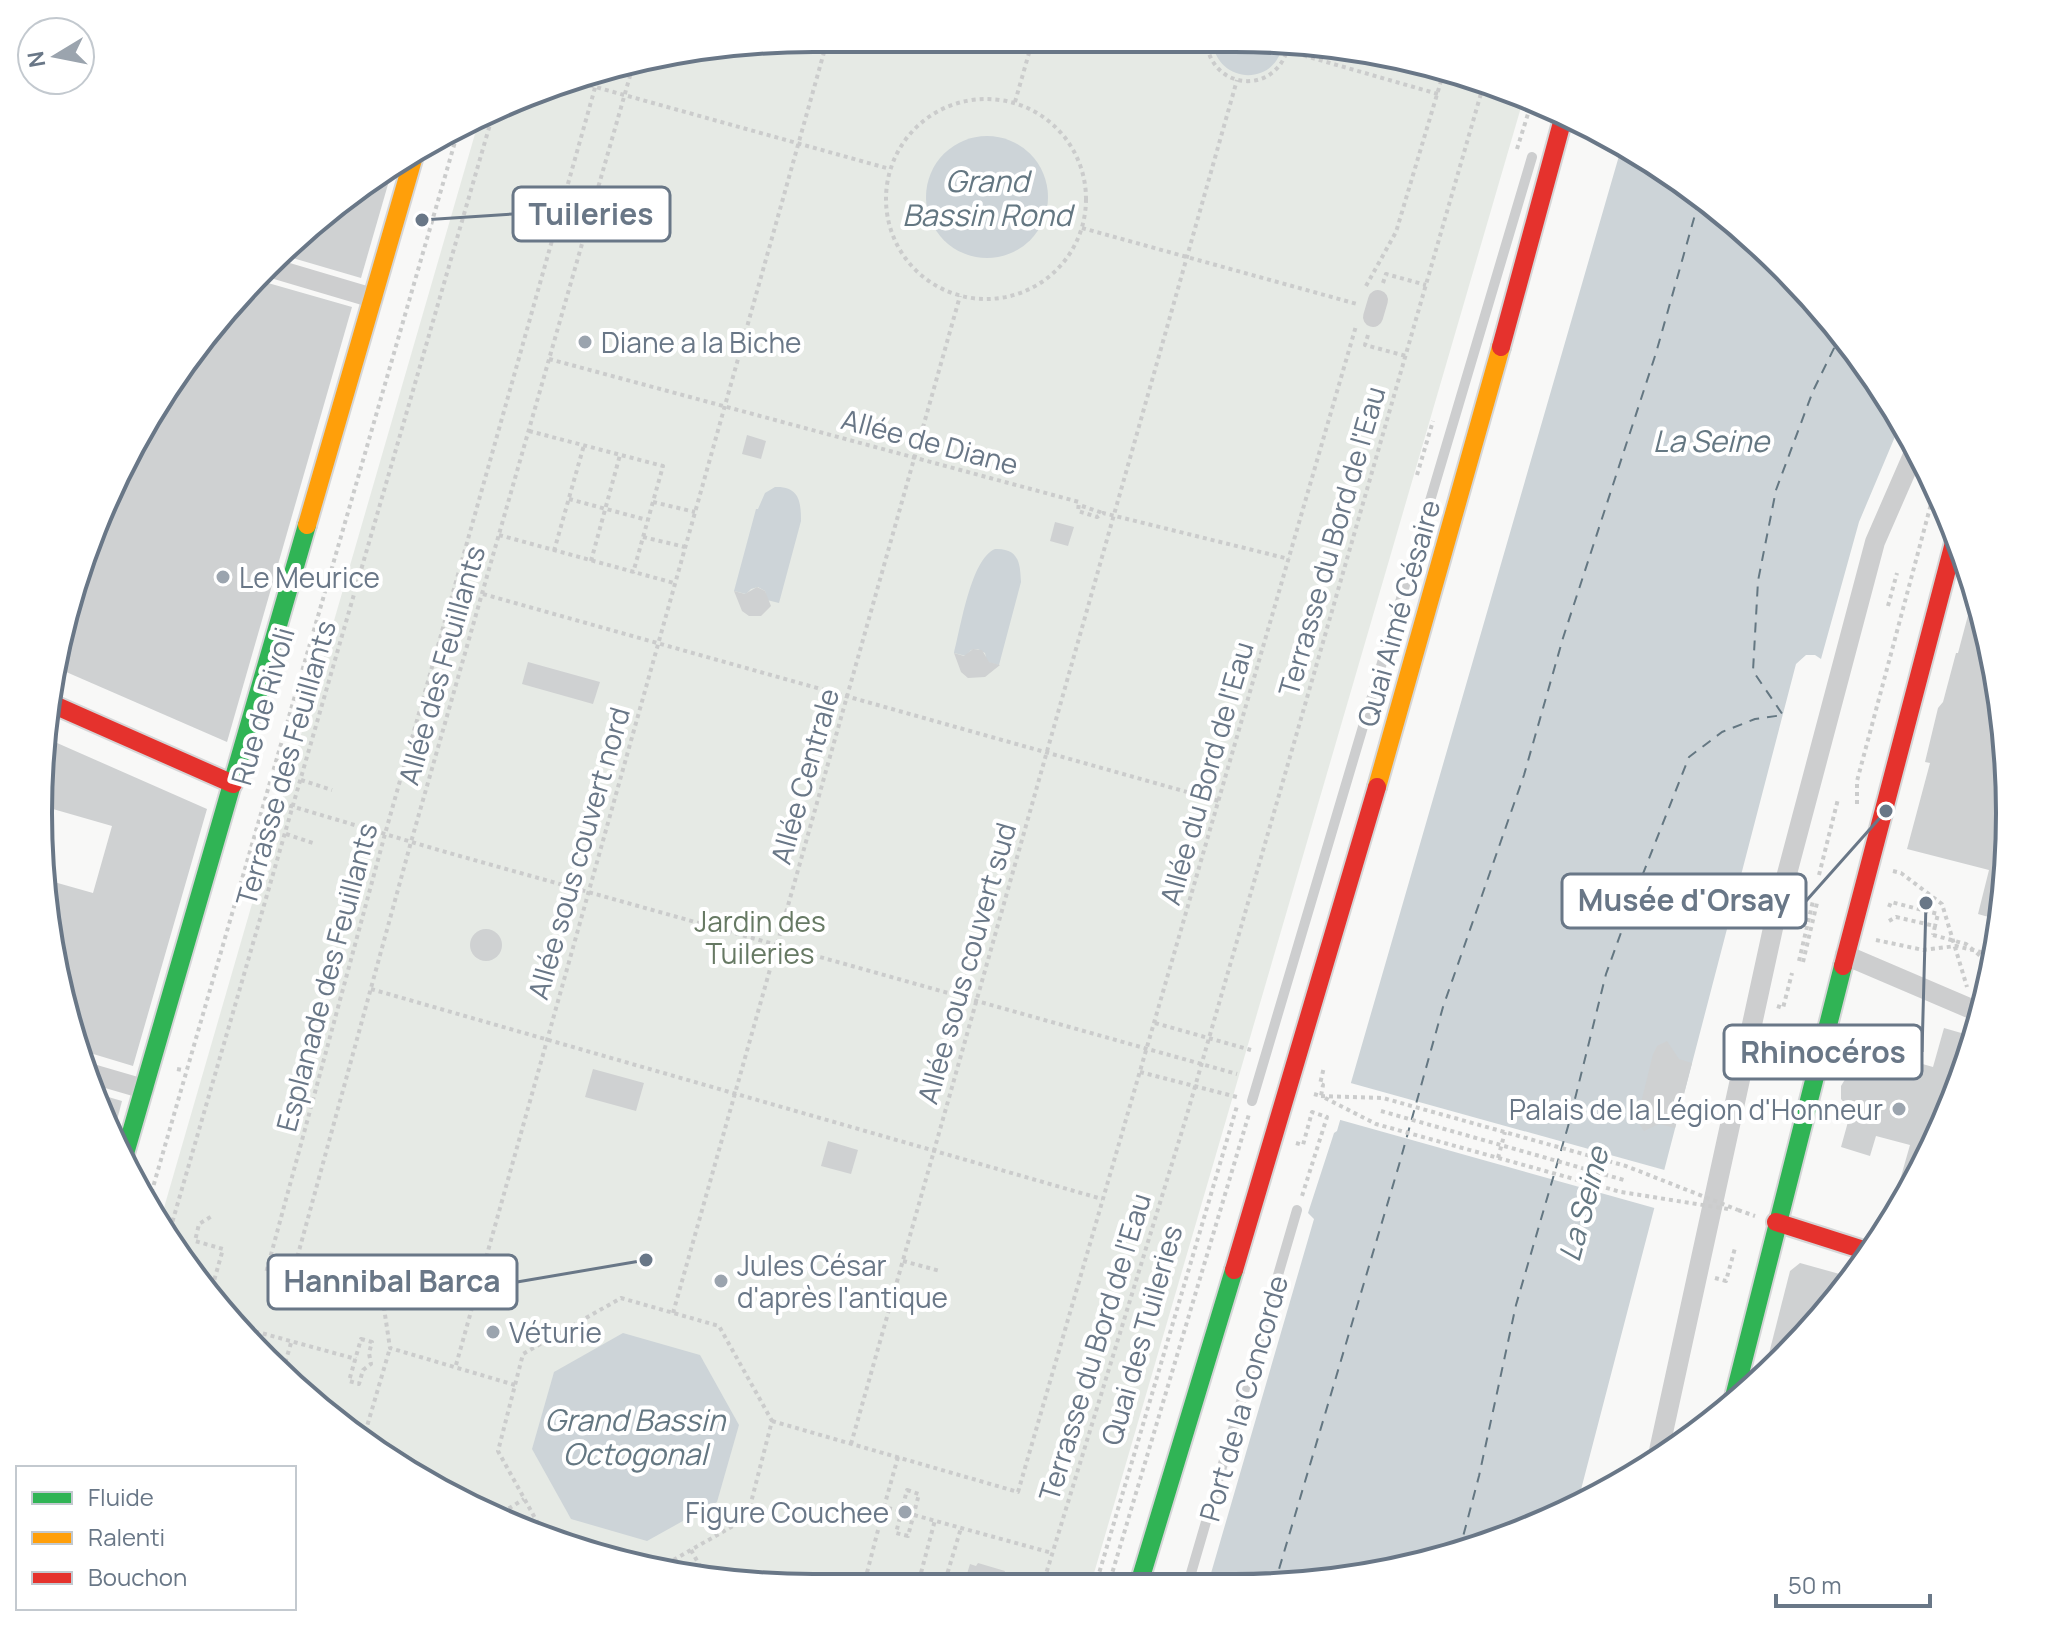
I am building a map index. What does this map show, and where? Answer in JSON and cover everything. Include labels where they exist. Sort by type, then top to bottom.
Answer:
[{"type":"main road","name":"Quai Aimé Césaire","points":[[1142,1574],[1469,466],[1561,125]]},
{"type":"main road","name":"Rue de Rivoli","points":[[128,1145],[411,167]]},
{"type":"main road","points":[[1737,1385],[1776,1222],[1951,555]]},
{"type":"main road","points":[[60,708],[233,784]]},
{"type":"main road","points":[[1776,1222],[1859,1248]]},
{"type":"street","points":[[280,270],[373,298]]},
{"type":"street","points":[[1660,1444],[1775,919],[1875,542],[1910,462]]},
{"type":"street","points":[[1845,955],[1970,1009]]},
{"type":"street","points":[[99,1076],[144,1089]]},
{"type":"lane","name":"Quai Aimé Césaire","points":[[1252,1101],[1532,157]]},
{"type":"lane","name":"Port de la Concorde","points":[[1191,1574],[1298,1206]]},
{"type":"path","name":"Allée sous couvert nord","points":[[456,1365],[824,52]]},
{"type":"path","points":[[1015,103],[1029,52]]},
{"type":"path","points":[[1208,52],[1215,66],[1225,75],[1250,82],[1274,73],[1286,54]]},
{"type":"path","points":[[1306,56],[1438,94]]},
{"type":"path","name":"Allée des Feuillants","points":[[291,1280],[411,842],[630,75]]},
{"type":"path","name":"Allée sous couvert sud","points":[[851,1444],[1237,80]]},
{"type":"path","name":"Allée du Bord de l'Eau","points":[[898,1457],[1018,1492],[1289,559],[1368,307],[1368,279],[1396,232],[1441,81]]},
{"type":"path","points":[[591,85],[890,169]]},
{"type":"path","name":"Esplanade des Feuillants","points":[[291,1280],[266,1273],[385,834],[595,86]]},
{"type":"path","name":"Terrasse du Bord de l'Eau","points":[[1046,1574],[1186,1118],[1481,93]]},
{"type":"path","points":[[975,100],[1015,103],[1043,117],[1065,138],[1073,152],[1080,166],[1086,197],[1082,228],[1069,256],[1048,278],[1021,293],[991,300],[960,296],[936,286],[915,271],[899,250],[889,226],[886,200],[890,169],[899,149],[915,128],[937,111],[975,100]]},
{"type":"path","name":"Terrasse des Feuillants","points":[[172,1223],[490,124]]},
{"type":"path","name":"Rue de Rivoli","points":[[152,1191],[455,141]]},
{"type":"path","points":[[1082,228],[1368,307]]},
{"type":"path","points":[[1384,280],[1386,274],[1426,285]]},
{"type":"path","name":"Allée Centrale","points":[[673,1313],[960,296]]},
{"type":"path","points":[[1367,338],[1365,345],[1406,356]]},
{"type":"path","name":"Allée de Diane","points":[[549,359],[1079,502],[1078,511],[1097,517],[1103,513],[1289,559]]},
{"type":"path","points":[[1417,475],[1433,421]]},
{"type":"path","points":[[529,431],[663,466],[633,573]]},
{"type":"path","points":[[554,551],[584,445]]},
{"type":"path","points":[[591,561],[620,455]]},
{"type":"path","points":[[569,499],[648,520]]},
{"type":"path","points":[[653,502],[695,512]]},
{"type":"path","points":[[1857,811],[1857,781],[1931,505]]},
{"type":"path","points":[[1082,506],[1103,513]]},
{"type":"path","points":[[499,535],[675,583]]},
{"type":"path","points":[[643,537],[685,547]]},
{"type":"path","points":[[1888,606],[1897,573]]},
{"type":"path","points":[[483,594],[1220,801]]},
{"type":"path","points":[[301,780],[332,790]]},
{"type":"path","points":[[1819,875],[1838,799]]},
{"type":"path","points":[[274,801],[1237,1074]]},
{"type":"path","points":[[286,834],[316,844]]},
{"type":"path","points":[[1886,870],[1901,873],[1942,904],[1967,984]]},
{"type":"path","points":[[1801,962],[1815,902]]},
{"type":"path","points":[[1893,908],[1889,907],[1891,902],[1938,914],[1932,935],[1966,944],[1982,957]]},
{"type":"path","points":[[1889,921],[1896,917],[1935,921]]},
{"type":"path","points":[[1870,938],[1923,950],[1956,946],[1982,952]]},
{"type":"path","points":[[1784,1003],[1792,973]]},
{"type":"path","points":[[371,989],[1102,1199]]},
{"type":"path","points":[[1155,1023],[1253,1051]]},
{"type":"path","points":[[1321,1096],[1323,1085],[1320,1084],[1326,1059]]},
{"type":"path","points":[[1140,1072],[1195,1086]]},
{"type":"path","name":"Quai des Tuileries","points":[[1099,1574],[1240,1098],[1195,1086]]},
{"type":"path","points":[[1321,1096],[1383,1098],[1626,1166],[1748,1214]]},
{"type":"path","points":[[1321,1096],[1376,1124],[1621,1192],[1738,1210]]},
{"type":"path","points":[[171,1097],[179,1099]]},
{"type":"path","name":"Quai des Tuileries","points":[[1112,1574],[1252,1101]]},
{"type":"path","points":[[1381,1111],[1624,1180]]},
{"type":"path","points":[[1298,1206],[1327,1117],[1312,1112],[1305,1139]]},
{"type":"path","points":[[1498,1158],[1505,1132]]},
{"type":"path","points":[[212,1216],[199,1224],[195,1241],[223,1249],[214,1282]]},
{"type":"path","points":[[1726,1281],[1735,1248]]},
{"type":"path","points":[[903,1261],[940,1271]]},
{"type":"path","points":[[291,1280],[384,1308],[390,1348],[366,1429]]},
{"type":"path","points":[[537,1522],[498,1451],[523,1354],[621,1298],[719,1326],[772,1421],[747,1518],[673,1560]]},
{"type":"path","points":[[258,1333],[356,1359]]},
{"type":"path","points":[[371,1364],[369,1353],[372,1342],[361,1339],[349,1381],[359,1384],[363,1370],[371,1364],[384,1367]]},
{"type":"path","points":[[286,1361],[291,1343]]},
{"type":"path","points":[[390,1348],[456,1365],[515,1385]]},
{"type":"path","points":[[772,1421],[898,1457],[867,1574]]},
{"type":"path","points":[[907,1490],[919,1494],[914,1515],[908,1536],[896,1533],[907,1490]]},
{"type":"path","points":[[507,1510],[524,1499]]},
{"type":"path","points":[[884,1507],[901,1511]]},
{"type":"path","points":[[914,1515],[1052,1553]]},
{"type":"path","points":[[921,1574],[935,1520]]},
{"type":"path","points":[[947,1574],[961,1528]]},
{"type":"path","points":[[691,1550],[699,1565]]},
{"type":"green space","name":"Jardin des Tuileries","points":[[813,52],[1285,54],[1383,67],[1432,78],[1521,108],[1094,1574],[763,1572],[665,1559],[616,1548],[522,1516],[476,1496],[390,1446],[311,1385],[241,1315],[209,1276],[164,1209],[476,130],[568,92],[616,78],[714,59]]},
{"type":"water","points":[[1215,52],[1279,54],[1271,66],[1260,73],[1248,75],[1235,73],[1224,66]]},
{"type":"water","name":"Grand Bassin Rond","points":[[987,136],[1010,141],[1030,154],[1043,174],[1048,197],[1043,220],[1030,240],[1010,253],[987,258],[964,253],[944,240],[931,220],[926,197],[931,174],[944,154],[964,141]]},
{"type":"water","name":"La Seine","points":[[1619,156],[1698,209],[1773,275],[1839,350],[1895,436],[1859,522],[1821,659],[1806,655],[1796,664],[1581,1491],[1480,1534],[1383,1559],[1285,1572],[1211,1574],[1314,1219],[1308,1213],[1337,1131]]},
{"type":"water","points":[[775,487],[790,489],[794,493],[801,514],[779,603],[767,600],[765,591],[758,587],[746,594],[734,591],[756,509],[765,493]]},
{"type":"water","points":[[995,549],[1003,549],[1014,555],[1019,564],[1021,582],[999,665],[987,662],[985,653],[978,649],[971,650],[966,656],[954,653],[973,579],[987,555]]},
{"type":"water","name":"Grand Bassin Octogonal","points":[[623,1333],[700,1355],[739,1425],[717,1502],[647,1541],[571,1519],[532,1449],[554,1372]]},
{"type":"pier","points":[[1347,1082],[1668,1171],[1658,1209],[1337,1119]]},
{"type":"building","points":[[389,181],[361,278],[293,258],[350,209]]},
{"type":"building","points":[[268,283],[352,307],[227,742],[66,672],[92,568],[130,476],[180,390],[209,350]]},
{"type":"building","points":[[747,435],[766,441],[761,459],[742,454]]},
{"type":"building","points":[[1055,522],[1074,527],[1068,546],[1050,541]]},
{"type":"building","points":[[757,587],[765,591],[771,606],[761,616],[749,616],[742,611],[734,591],[745,594]]},
{"type":"building","points":[[1969,612],[1981,665],[1994,763],[1996,813],[1988,917],[1978,914],[1989,870],[1907,849],[1930,763],[1925,762],[1938,708],[1943,702]]},
{"type":"building","points":[[973,649],[982,650],[989,662],[1000,665],[985,677],[968,678],[961,672],[954,653],[964,656]]},
{"type":"building","points":[[528,662],[600,682],[593,704],[522,684]]},
{"type":"building","points":[[56,743],[207,809],[133,1066],[91,1053],[67,961],[56,883],[93,893],[112,826],[52,809]]},
{"type":"building","points":[[486,929],[497,934],[502,945],[497,956],[486,961],[475,956],[470,945],[475,934]]},
{"type":"building","name":"Palais de la Légion d'Honneur","points":[[1944,1028],[1963,1034],[1938,1104],[1898,1186],[1910,1145],[1876,1136],[1870,1156],[1841,1147],[1851,1111],[1841,1099],[1841,1086],[1847,1076],[1863,1070],[1874,1033],[1903,1041],[1898,1057],[1933,1067]]},
{"type":"building","points":[[1667,1041],[1679,1059],[1692,1063],[1675,1128],[1659,1124],[1644,1131],[1638,1122],[1638,1115],[1653,1054],[1657,1046]]},
{"type":"building","points":[[593,1069],[644,1083],[636,1111],[585,1097]]},
{"type":"building","points":[[107,1097],[122,1101],[117,1120]]},
{"type":"building","points":[[828,1141],[858,1150],[851,1174],[821,1166]]},
{"type":"building","points":[[1800,1263],[1840,1274],[1769,1355],[1790,1271]]},
{"type":"building","points":[[978,1563],[1005,1571],[1004,1574],[967,1574],[970,1564],[976,1566]]},
{"type":"ferry route","points":[[1278,1572],[1443,1007],[1524,775],[1563,638],[1656,353],[1697,208]]},
{"type":"ferry route","points":[[1462,1539],[1516,1305],[1569,1123],[1606,974],[1635,894],[1689,757],[1722,732],[1755,719],[1783,715],[1753,671],[1758,581],[1776,490],[1813,391],[1835,346]]},
{"type":"traffic: fast","points":[[128,1145],[307,525]]},
{"type":"traffic: fast","points":[[1737,1385],[1843,966]]},
{"type":"traffic: fast","points":[[1142,1574],[1234,1270]]},
{"type":"traffic: slow","points":[[307,525],[411,167]]},
{"type":"traffic: slow","points":[[1377,787],[1501,347]]},
{"type":"traffic: jam","points":[[1501,347],[1561,125]]},
{"type":"traffic: jam","points":[[1843,966],[1951,555]]},
{"type":"traffic: jam","points":[[60,708],[233,784]]},
{"type":"traffic: jam","points":[[1234,1270],[1377,787]]},
{"type":"traffic: jam","points":[[1776,1222],[1859,1248]]},
{"type":"place","name":"Tuileries","points":[[422,220]]},
{"type":"place","name":"Diane a la Biche","points":[[585,342]]},
{"type":"place","name":"Le Meurice","points":[[223,577]]},
{"type":"place","name":"Musée d'Orsay","points":[[1886,811]]},
{"type":"place","name":"Rhinocéros","points":[[1926,903]]},
{"type":"place","name":"Palais de la Légion d'Honneur","points":[[1899,1109]]},
{"type":"place","name":"Hannibal Barca","points":[[646,1260]]},
{"type":"place","name":"Jules César d'après l'antique","points":[[721,1281]]},
{"type":"place","name":"Véturie","points":[[493,1332]]},
{"type":"place","name":"Figure Couchee","points":[[905,1512]]}]
